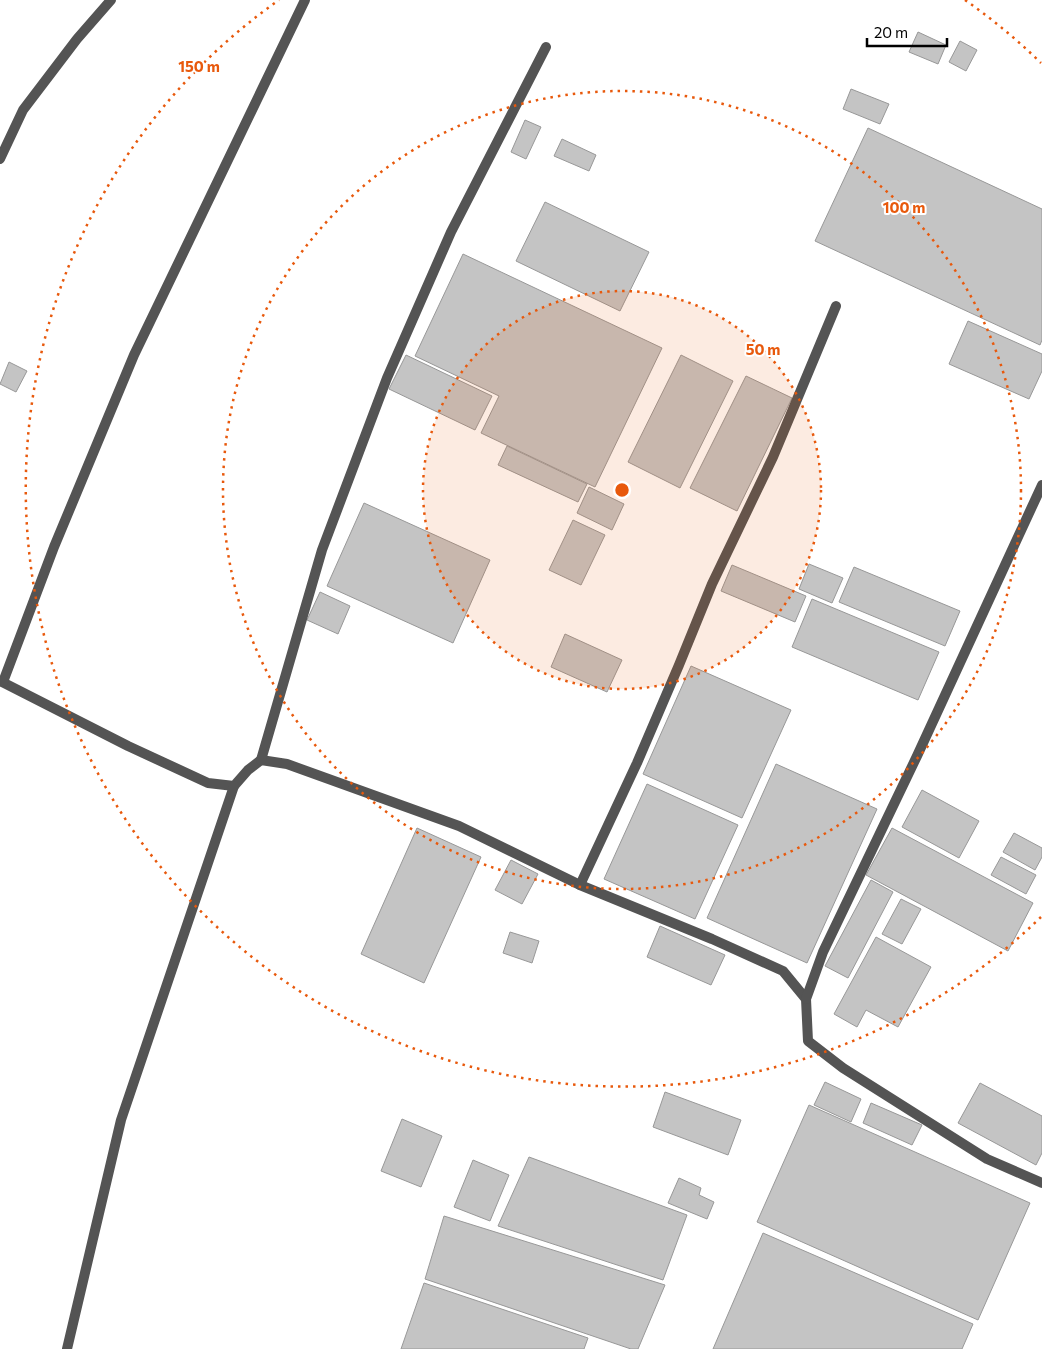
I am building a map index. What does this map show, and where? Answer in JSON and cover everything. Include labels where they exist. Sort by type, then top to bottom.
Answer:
[{"type":"street","points":[[0,159],[23,110],[77,39],[111,0]]},
{"type":"street","points":[[234,786],[208,783],[128,746],[2,682],[54,546],[134,355],[306,0]]},
{"type":"street","points":[[67,1349],[120,1120],[234,786],[248,770],[261,760],[322,550],[387,378],[451,232],[546,47]]},
{"type":"street","points":[[580,885],[660,710],[712,584],[773,458],[836,306]]},
{"type":"street","points":[[1042,485],[917,756],[823,952],[806,998],[808,1041],[844,1068],[987,1159],[1042,1183]]},
{"type":"street","points":[[261,760],[287,764],[459,826],[580,885],[712,938],[783,971],[806,998]]},
{"type":"building","points":[[918,32],[946,45],[938,64],[909,52]]},
{"type":"building","points":[[960,41],[977,50],[966,71],[949,62]]},
{"type":"building","points":[[851,89],[889,104],[880,124],[843,109]]},
{"type":"building","points":[[525,120],[541,127],[526,159],[511,152]]},
{"type":"building","points":[[868,128],[1042,209],[1042,340],[1040,345],[815,241]]},
{"type":"building","points":[[562,139],[596,155],[589,171],[554,156]]},
{"type":"building","points":[[545,202],[649,252],[620,311],[516,261]]},
{"type":"building","points":[[463,254],[662,348],[595,487],[481,433],[499,396],[415,356]]},
{"type":"building","points":[[968,321],[1042,354],[1042,371],[1029,399],[949,364]]},
{"type":"building","points":[[406,355],[492,396],[475,430],[389,389]]},
{"type":"building","points":[[681,355],[733,381],[680,488],[628,462]]},
{"type":"building","points":[[9,362],[27,371],[16,392],[0,384]]},
{"type":"building","points":[[746,376],[792,398],[737,511],[690,488]]},
{"type":"building","points":[[507,446],[587,484],[578,502],[498,465]]},
{"type":"building","points":[[589,487],[624,504],[612,530],[577,513]]},
{"type":"building","points":[[364,503],[490,560],[453,643],[327,586]]},
{"type":"building","points":[[573,520],[605,535],[581,585],[549,570]]},
{"type":"building","points":[[809,564],[843,578],[832,603],[799,589]]},
{"type":"building","points":[[732,565],[806,596],[795,622],[721,591]]},
{"type":"building","points":[[854,567],[960,611],[945,646],[839,602]]},
{"type":"building","points":[[320,592],[350,606],[338,634],[307,620]]},
{"type":"building","points":[[812,599],[939,652],[918,700],[792,647]]},
{"type":"building","points":[[565,634],[622,660],[607,692],[551,667]]},
{"type":"building","points":[[691,666],[791,710],[742,818],[643,774]]},
{"type":"building","points":[[776,764],[877,809],[807,963],[707,918]]},
{"type":"building","points":[[647,784],[738,825],[695,919],[604,879]]},
{"type":"building","points":[[922,790],[979,821],[959,858],[902,827]]},
{"type":"building","points":[[417,828],[481,857],[424,983],[361,954]]},
{"type":"building","points":[[892,828],[1033,903],[1008,951],[866,875]]},
{"type":"building","points":[[1014,833],[1042,848],[1042,857],[1035,870],[1003,852]]},
{"type":"building","points":[[1001,857],[1036,875],[1026,894],[991,875]]},
{"type":"building","points":[[511,860],[538,874],[522,904],[495,890]]},
{"type":"building","points":[[871,880],[893,892],[848,978],[825,966]]},
{"type":"building","points":[[901,899],[921,909],[902,944],[882,934]]},
{"type":"building","points":[[660,926],[725,955],[711,985],[647,957]]},
{"type":"building","points":[[510,932],[539,941],[532,963],[503,953]]},
{"type":"building","points":[[876,937],[931,967],[898,1027],[866,1010],[857,1027],[834,1014]]},
{"type":"building","points":[[825,1082],[861,1099],[851,1122],[814,1105]]},
{"type":"building","points":[[980,1083],[1042,1116],[1042,1153],[1036,1165],[958,1123]]},
{"type":"building","points":[[665,1092],[741,1120],[728,1155],[653,1127]]},
{"type":"building","points":[[871,1103],[922,1125],[912,1145],[863,1123]]},
{"type":"building","points":[[809,1105],[1030,1203],[978,1320],[757,1222]]},
{"type":"building","points":[[402,1119],[442,1136],[421,1187],[381,1171]]},
{"type":"building","points":[[529,1157],[687,1215],[663,1280],[498,1226]]},
{"type":"building","points":[[473,1160],[509,1175],[490,1221],[454,1207]]},
{"type":"building","points":[[679,1178],[701,1188],[699,1195],[714,1202],[707,1219],[668,1203]]},
{"type":"building","points":[[444,1216],[665,1285],[638,1349],[631,1349],[425,1279]]},
{"type":"building","points":[[763,1233],[973,1324],[962,1349],[713,1349]]},
{"type":"building","points":[[424,1283],[588,1338],[584,1349],[401,1349]]}]
